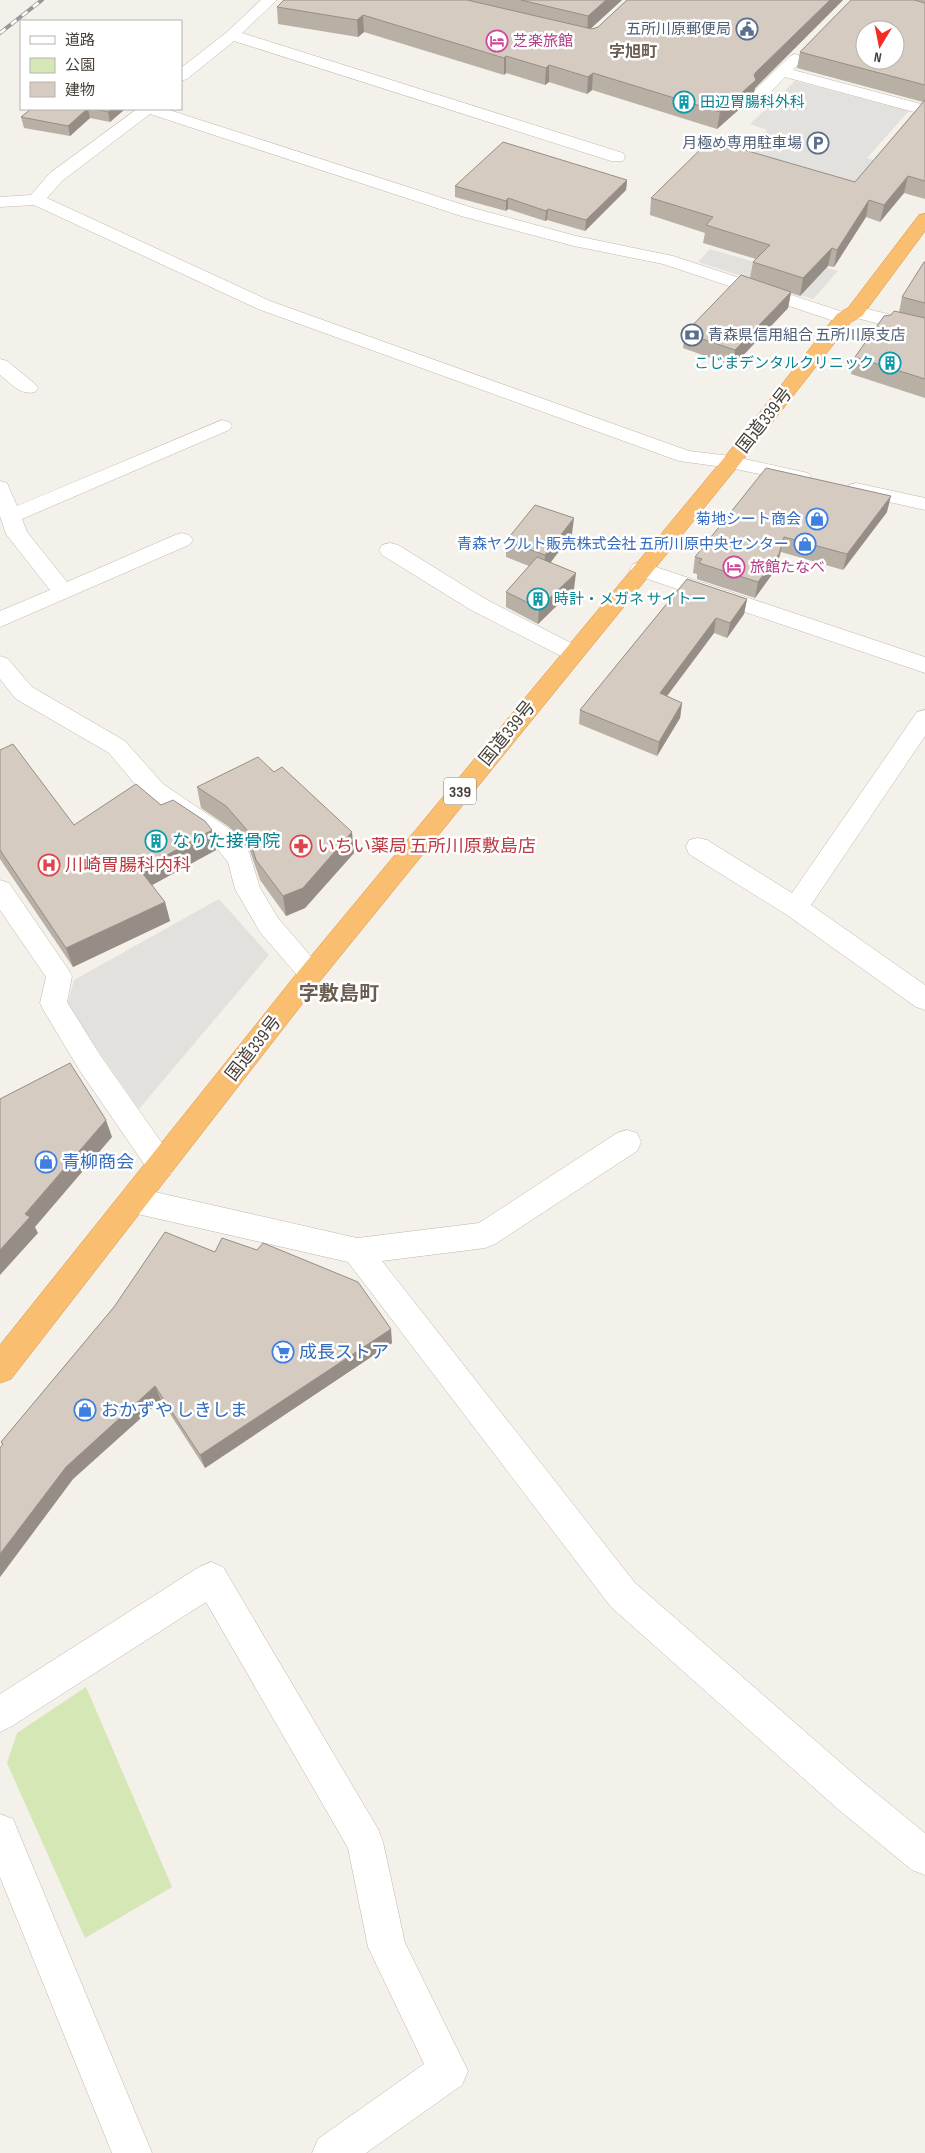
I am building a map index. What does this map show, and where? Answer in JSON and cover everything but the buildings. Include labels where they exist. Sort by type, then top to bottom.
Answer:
[{"type":"highway","name":"国道339号","points":[[0,1369],[311,974],[730,462],[925,219]]},
{"type":"street","points":[[182,75],[232,35],[270,0]]},
{"type":"street","points":[[232,35],[617,158]]},
{"type":"street","points":[[761,93],[803,51]]},
{"type":"street","points":[[783,72],[925,110]]},
{"type":"street","points":[[36,200],[56,177],[148,110]]},
{"type":"street","points":[[152,110],[467,212],[574,240],[667,260],[849,315],[925,330]]},
{"type":"street","points":[[0,202],[36,200],[264,305],[686,457],[730,462],[925,504]]},
{"type":"street","points":[[0,365],[28,388]]},
{"type":"street","points":[[11,516],[222,426]]},
{"type":"street","points":[[0,486],[17,534],[63,592]]},
{"type":"street","points":[[0,620],[182,540]]},
{"type":"street","points":[[390,550],[479,605],[573,652]]},
{"type":"street","points":[[641,569],[925,665]]},
{"type":"street","points":[[0,664],[24,693],[117,747],[154,790],[219,834],[240,859],[248,889],[269,925],[311,974]]},
{"type":"street","points":[[796,908],[925,718]]},
{"type":"street","points":[[698,847],[796,908],[925,999]]},
{"type":"street","points":[[0,890],[59,976],[53,1003],[90,1062],[162,1165]]},
{"type":"street","points":[[133,1200],[356,1251],[485,1235],[627,1142]]},
{"type":"street","points":[[356,1251],[623,1595],[852,1797],[925,1857]]},
{"type":"street","points":[[0,1714],[211,1579],[365,1842],[387,1947],[448,2071],[332,2153]]},
{"type":"street","points":[[0,1832],[132,2153]]},
{"type":"green space","points":[[86,1687],[172,1887],[85,1938],[7,1763],[17,1733]]},
{"type":"shaded area","name":"月極め専用駐車場","points":[[795,81],[909,111],[867,158],[915,172],[890,200],[744,156],[767,130],[750,124]]},
{"type":"shaded area","points":[[710,249],[789,272],[800,260],[838,271],[813,299],[698,262]]},
{"type":"shaded area","points":[[219,899],[269,955],[139,1109],[67,1006],[74,980]]},
{"type":"railway","points":[[0,33],[42,0]]},
{"type":"place","name":"五所川原郵便局","points":[[747,29]]},
{"type":"place","name":"芝楽旅館","points":[[497,41]]},
{"type":"place","name":"田辺胃腸科外科","points":[[684,102]]},
{"type":"place","name":"月極め専用駐車場","points":[[818,143]]},
{"type":"place","name":"青森県信用組合 五所川原支店","points":[[692,335]]},
{"type":"place","name":"こじまデンタルクリニック","points":[[890,363]]},
{"type":"place","name":"菊地シート商会","points":[[817,519]]},
{"type":"place","name":"青森ヤクルト販売株式会社 五所川原中央センター","points":[[805,544]]},
{"type":"place","name":"旅館たなべ","points":[[734,567]]},
{"type":"place","name":"時計・メガネ サイトー","points":[[538,599]]},
{"type":"place","name":"なりた接骨院","points":[[156,841]]},
{"type":"place","name":"いちい薬局 五所川原敷島店","points":[[301,846]]},
{"type":"place","name":"川崎胃腸科内科","points":[[49,865]]},
{"type":"place","name":"青柳商会","points":[[46,1162]]},
{"type":"place","name":"成長ストア","points":[[283,1352]]},
{"type":"place","name":"おかずや しきしま","points":[[85,1410]]},
{"type":"district","name":"字旭町","points":[[633,51]]},
{"type":"district","name":"字敷島町","points":[[339,993]]}]
